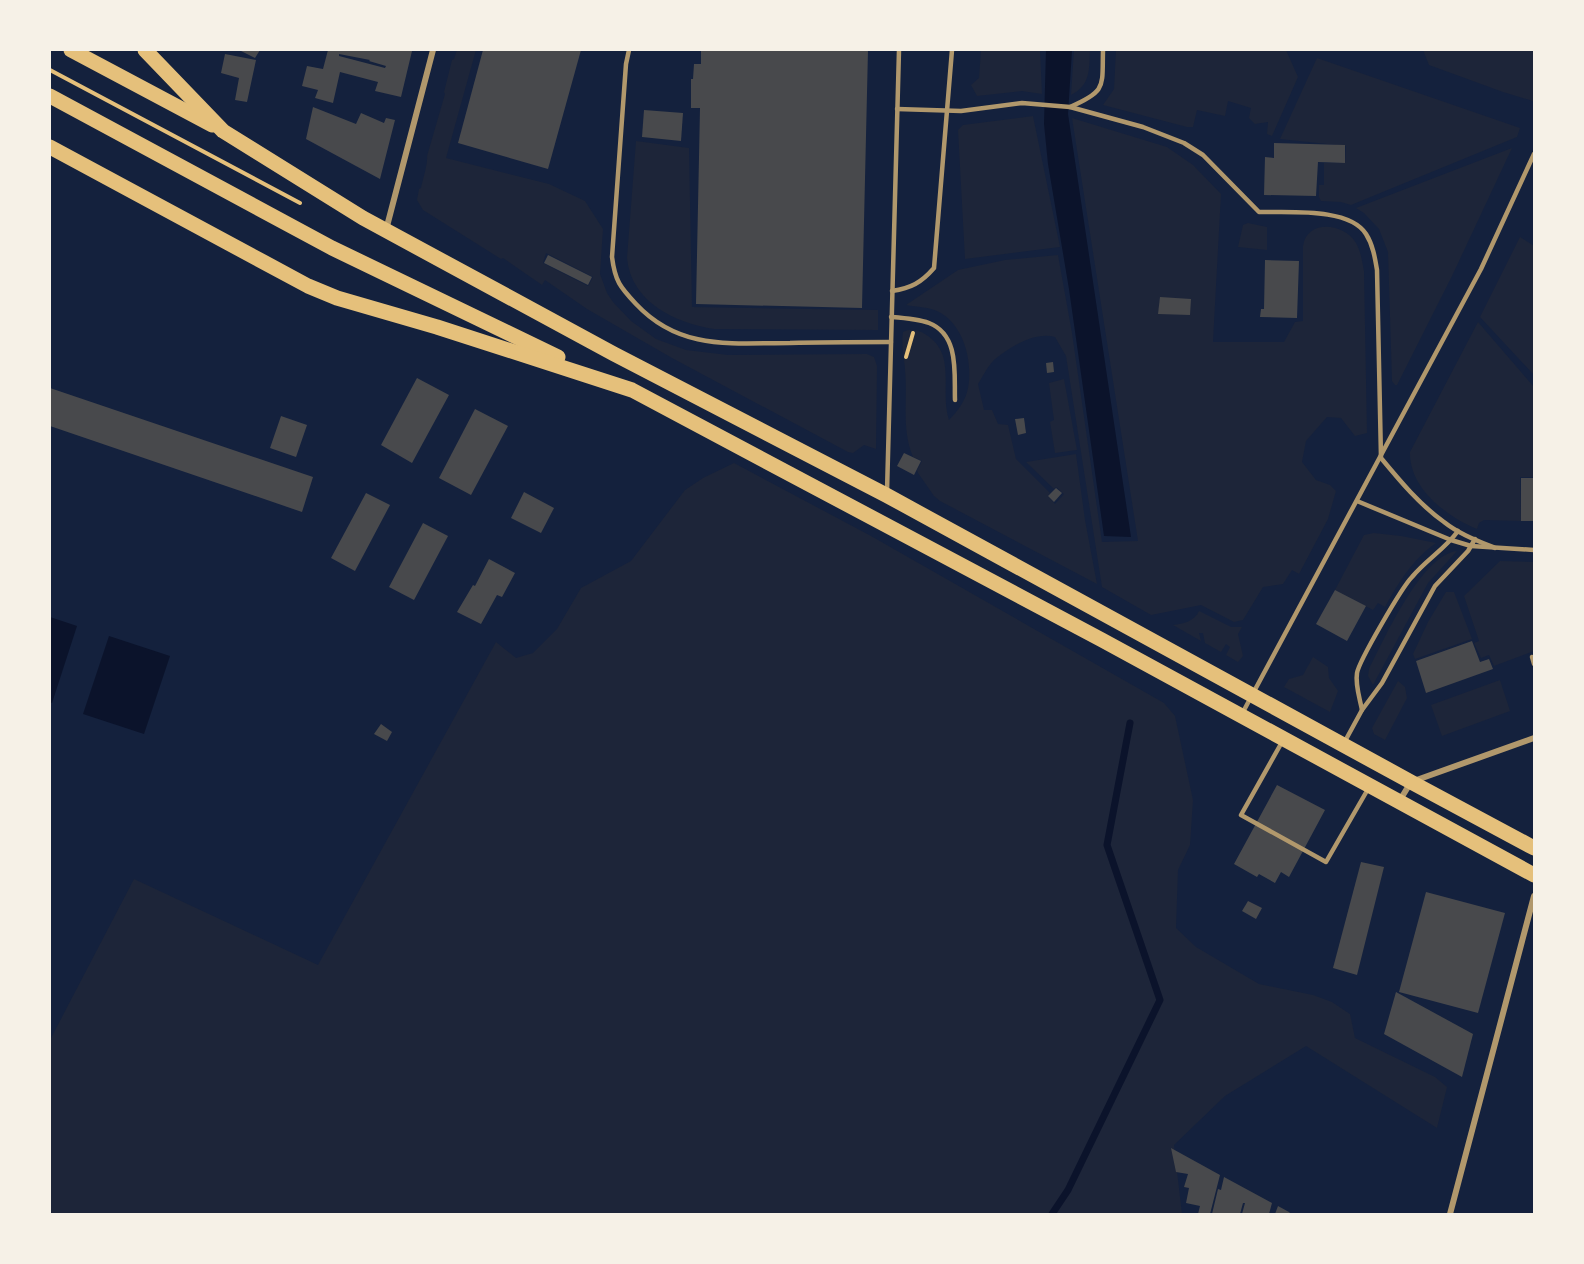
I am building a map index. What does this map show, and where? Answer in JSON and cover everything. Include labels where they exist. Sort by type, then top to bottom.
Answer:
[{"type":"main road","points":[[71,50],[223,131],[386,230],[624,360],[886,495],[1534,848]]},
{"type":"main road","points":[[145,50],[223,131]]},
{"type":"main road","points":[[50,96],[194,176],[332,248],[528,344],[632,390],[1132,656],[1240,717],[1534,875]]},
{"type":"main road","points":[[50,147],[308,286],[632,390]]},
{"type":"street","points":[[386,230],[433,50]]},
{"type":"street","points":[[1399,802],[1411,782],[1534,738]]},
{"type":"street","points":[[1450,1215],[1534,896]]},
{"type":"lane","points":[[629,50],[612,257],[618,284],[629,297],[650,319],[673,332],[722,344],[891,342]]},
{"type":"lane","points":[[886,495],[898,50]]},
{"type":"lane","points":[[892,291],[916,285],[923,281],[934,268],[945,112],[952,50]]},
{"type":"lane","points":[[1070,107],[1092,97],[1099,89],[1102,78],[1103,50]]},
{"type":"lane","points":[[897,109],[945,112],[1022,103],[1070,107],[1143,127],[1184,142],[1203,155],[1259,212],[1336,215],[1353,222],[1365,232],[1375,255],[1377,270],[1380,458],[1427,508],[1458,531],[1495,548]]},
{"type":"lane","points":[[1240,717],[1481,269],[1534,154]]},
{"type":"lane","points":[[891,317],[931,324],[939,329],[954,354],[955,400]]},
{"type":"lane","points":[[1357,501],[1471,546],[1534,550]]},
{"type":"lane","points":[[1362,710],[1357,675],[1359,667],[1408,581],[1458,531]]},
{"type":"lane","points":[[1343,745],[1362,710],[1382,684],[1435,586],[1475,540]]},
{"type":"lane","points":[[1532,657],[1534,664]]},
{"type":"lane","points":[[1283,740],[1241,815],[1326,862],[1370,787]]},
{"type":"path","points":[[50,70],[300,203]]},
{"type":"path","points":[[905,359],[917,321]]},
{"type":"shaded area","points":[[457,50],[476,50],[446,158],[549,184],[585,201],[603,229],[600,274],[607,293],[631,321],[656,339],[686,350],[728,355],[867,354],[874,357],[877,366],[876,449],[864,445],[853,453],[848,452],[672,358],[587,309],[545,280],[542,285],[503,258],[501,259],[423,210],[417,200],[419,189]],"holes":[[[546,253],[593,277],[588,286],[543,263]]]},
{"type":"shaded area","points":[[981,50],[1040,50],[1042,94],[1022,91],[977,96],[971,85],[979,78]]},
{"type":"shaded area","points":[[1046,50],[1072,50],[1068,114],[1131,537],[1104,536],[1069,289],[1048,164],[1044,124]]},
{"type":"shaded area","points":[[1074,50],[1090,50],[1086,81],[1078,91],[1071,95]]},
{"type":"shaded area","points":[[1116,50],[1286,50],[1298,77],[1272,136],[1267,134],[1268,122],[1255,124],[1249,118],[1251,108],[1228,101],[1225,116],[1197,110],[1193,127],[1187,127],[1103,105],[1114,89]]},
{"type":"shaded area","points":[[1423,50],[1534,50],[1533,101],[1429,65]]},
{"type":"shaded area","points":[[1317,58],[1520,128],[1517,137],[1351,205],[1321,201],[1319,185],[1324,185],[1324,163],[1345,163],[1346,146],[1280,139]]},
{"type":"shaded area","points":[[1033,116],[1060,247],[965,259],[958,130],[963,125]]},
{"type":"shaded area","points":[[1072,118],[1167,147],[1193,165],[1221,194],[1213,342],[1284,342],[1295,322],[1303,321],[1303,246],[1311,231],[1326,227],[1343,231],[1356,243],[1359,250],[1364,271],[1367,433],[1355,436],[1341,418],[1327,417],[1306,441],[1302,462],[1316,480],[1330,485],[1336,491],[1328,519],[1299,574],[1292,570],[1283,584],[1263,587],[1243,620],[1234,622],[1201,605],[1151,615],[1102,587],[1066,356],[1055,337],[1039,336],[1015,345],[994,360],[978,384],[984,410],[992,410],[998,424],[1008,425],[1016,459],[1050,493],[1048,496],[1055,504],[1064,494],[1056,487],[1054,489],[1026,462],[1076,454],[1097,584],[940,501],[918,473],[917,470],[922,461],[913,457],[907,435],[903,332],[912,330],[925,334],[935,342],[941,352],[946,373],[946,409],[949,420],[965,397],[969,367],[965,345],[948,318],[931,309],[906,305],[958,270],[1005,260],[1058,255],[1072,333],[1102,542],[1138,541]]},
{"type":"shaded area","points":[[636,141],[689,148],[692,307],[878,310],[878,330],[714,329],[685,322],[657,308],[637,287],[630,273],[627,258]]},
{"type":"shaded area","points":[[1512,148],[1452,276],[1395,385],[1392,381],[1388,252],[1379,229],[1356,208]]},
{"type":"shaded area","points":[[1248,223],[1267,227],[1267,250],[1238,247],[1243,225]]},
{"type":"shaded area","points":[[1520,237],[1534,246],[1534,375],[1480,317]]},
{"type":"shaded area","points":[[1478,322],[1534,387],[1534,477],[1520,477],[1521,521],[1484,520],[1479,523],[1477,529],[1454,517],[1432,500],[1416,478],[1411,465],[1410,452]]},
{"type":"shaded area","points":[[1064,379],[1077,450],[1055,453],[1050,422],[1054,420],[1049,383]]},
{"type":"shaded area","points":[[734,463],[871,536],[1164,703],[1175,716],[1193,800],[1190,845],[1178,870],[1176,928],[1196,947],[1259,984],[1313,995],[1332,1002],[1350,1014],[1355,1038],[1435,1077],[1447,1087],[1437,1128],[1306,1046],[1225,1096],[1174,1145],[1182,1214],[50,1214],[50,1040],[134,879],[318,965],[496,642],[516,658],[533,653],[557,629],[581,588],[631,561],[685,490],[703,478]]},
{"type":"shaded area","points":[[1374,533],[1436,543],[1413,564],[1385,607],[1378,603],[1373,610],[1335,590],[1364,535]]},
{"type":"shaded area","points":[[1457,551],[1428,583],[1373,685],[1368,676],[1369,669],[1405,601],[1430,567],[1443,556]]},
{"type":"shaded area","points":[[1500,561],[1534,562],[1534,651],[1494,666],[1489,655],[1481,658],[1474,643],[1479,641],[1464,596]]},
{"type":"shaded area","points":[[1446,592],[1454,592],[1472,639],[1415,659],[1413,654]]},
{"type":"shaded area","points":[[1199,611],[1231,627],[1242,627],[1238,634],[1243,656],[1238,662],[1226,655],[1230,647],[1226,644],[1221,652],[1205,643],[1203,633],[1199,633],[1201,641],[1173,625],[1192,620]]},
{"type":"shaded area","points":[[50,617],[77,626],[52,703],[50,702]]},
{"type":"shaded area","points":[[109,636],[170,656],[144,734],[83,714]]},
{"type":"shaded area","points":[[1313,657],[1328,667],[1329,678],[1338,691],[1330,712],[1284,687],[1289,679],[1303,675]]},
{"type":"shaded area","points":[[1500,680],[1510,711],[1442,736],[1431,705]]},
{"type":"shaded area","points":[[1398,681],[1405,687],[1407,698],[1385,740],[1374,734],[1372,728]]},
{"type":"building","points":[[239,50],[260,50],[255,58]]},
{"type":"building","points":[[328,50],[412,51],[401,97],[375,91],[378,82],[340,72],[333,103],[315,98],[318,90],[302,86],[307,66],[323,69]],"holes":[[[339,54],[370,60],[386,66],[385,68],[339,56]]]},
{"type":"building","points":[[483,50],[581,50],[548,169],[458,143]]},
{"type":"building","points":[[701,50],[868,50],[862,308],[696,304],[700,108],[691,108],[691,79],[693,79],[694,64],[701,64]]},
{"type":"building","points":[[225,54],[256,60],[247,102],[235,100],[239,78],[221,73]]},
{"type":"building","points":[[313,107],[356,124],[361,113],[384,123],[386,118],[395,120],[380,179],[306,139]]},
{"type":"building","points":[[644,110],[683,113],[681,141],[642,137]]},
{"type":"building","points":[[1274,143],[1345,145],[1345,163],[1318,162],[1316,196],[1264,195],[1265,157],[1274,158]]},
{"type":"building","points":[[548,255],[592,277],[588,285],[544,263]]},
{"type":"building","points":[[1265,260],[1299,261],[1297,318],[1260,317],[1261,309],[1264,309]]},
{"type":"building","points":[[1160,297],[1191,299],[1190,315],[1158,314]]},
{"type":"building","points":[[1053,362],[1054,372],[1047,373],[1046,363]]},
{"type":"building","points":[[417,378],[449,395],[412,463],[381,445]]},
{"type":"building","points":[[50,388],[313,477],[302,512],[50,426]]},
{"type":"building","points":[[475,409],[508,426],[471,495],[439,478]]},
{"type":"building","points":[[281,416],[307,425],[296,457],[270,448]]},
{"type":"building","points":[[1024,418],[1026,433],[1018,435],[1015,419]]},
{"type":"building","points":[[904,453],[921,461],[914,475],[897,466]]},
{"type":"building","points":[[1521,478],[1534,478],[1534,521],[1521,521]]},
{"type":"building","points":[[1056,488],[1062,493],[1054,502],[1048,496]]},
{"type":"building","points":[[524,492],[554,508],[541,533],[511,518]]},
{"type":"building","points":[[366,493],[390,505],[355,571],[331,558]]},
{"type":"building","points":[[423,523],[448,536],[414,600],[389,587]]},
{"type":"building","points":[[489,559],[515,573],[502,597],[497,595],[481,624],[457,612],[473,585],[475,586]]},
{"type":"building","points":[[1335,590],[1366,606],[1347,641],[1316,624]]},
{"type":"building","points":[[1472,641],[1480,662],[1489,659],[1493,669],[1426,693],[1416,661]]},
{"type":"building","points":[[381,724],[392,732],[387,741],[374,734]]},
{"type":"building","points":[[1277,785],[1325,810],[1289,877],[1281,872],[1275,883],[1259,874],[1257,877],[1234,864]]},
{"type":"building","points":[[1361,862],[1384,867],[1357,975],[1333,968]]},
{"type":"building","points":[[1426,892],[1505,913],[1478,1013],[1399,992]]},
{"type":"building","points":[[1248,901],[1262,908],[1256,919],[1242,911]]},
{"type":"building","points":[[1396,992],[1473,1034],[1462,1077],[1384,1034]]},
{"type":"building","points":[[1171,1148],[1220,1175],[1210,1214],[1198,1214],[1200,1206],[1186,1203],[1189,1188],[1184,1187],[1188,1174],[1176,1172]]},
{"type":"building","points":[[1224,1177],[1272,1203],[1269,1214],[1242,1214],[1245,1203],[1243,1203],[1240,1214],[1212,1214],[1218,1189],[1221,1190]]},
{"type":"building","points":[[1278,1206],[1289,1212],[1291,1214],[1275,1214]]},
{"type":"waterway","points":[[1052,1214],[1068,1190],[1160,1000],[1107,845],[1130,723]]}]
